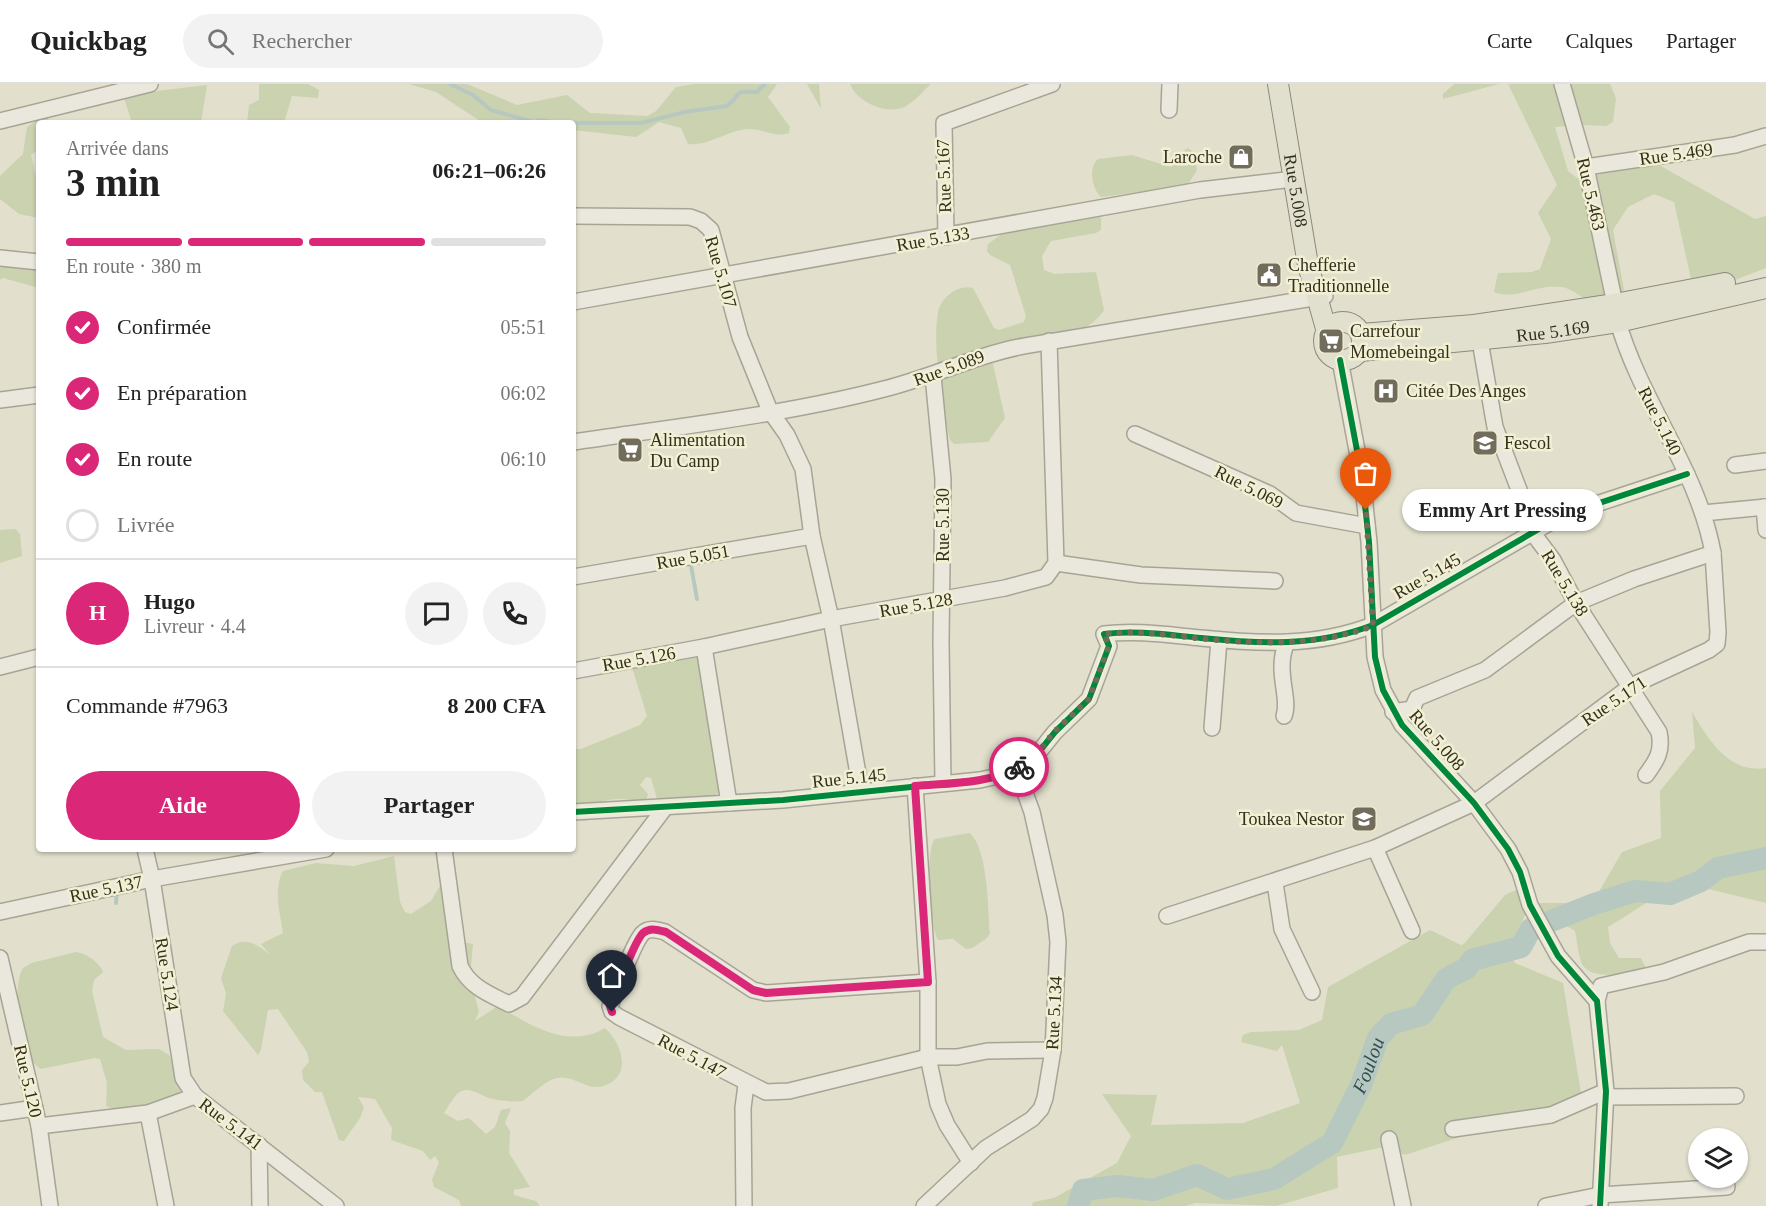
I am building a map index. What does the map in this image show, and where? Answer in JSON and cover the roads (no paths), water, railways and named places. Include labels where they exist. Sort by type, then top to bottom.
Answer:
[{"type":"main road","name":"Rue 5.008","points":[[1278,84],[1302,233],[1331,328]]},
{"type":"main road","name":"Rue 5.008","points":[[1288,84],[1321,297]]},
{"type":"main road","points":[[1744,285],[1766,275]]},
{"type":"main road","name":"Rue 5.169","points":[[1361,342],[1480,341],[1744,285]]},
{"type":"main road","points":[[1744,285],[1766,288]]},
{"type":"main road","name":"Rue 5.169","points":[[1361,342],[1474,325],[1616,313]]},
{"type":"main road","points":[[1353,325],[1361,342],[1351,359],[1340,360],[1326,349],[1331,328],[1353,325]]},
{"type":"street","points":[[0,121],[150,84]]},
{"type":"street","name":"Rue 5.167","points":[[946,237],[944,123],[1052,84]]},
{"type":"street","points":[[1169,110],[1170,84]]},
{"type":"street","name":"Rue 5.463","points":[[1565,85],[1586,167],[1616,313]]},
{"type":"street","name":"Rue 5.469","points":[[1586,167],[1735,145],[1766,136]]},
{"type":"street","name":"Rue 5.133","points":[[576,301],[1200,190],[1294,179]]},
{"type":"street","name":"Rue 5.107","points":[[576,216],[690,217],[701,221],[711,230],[740,337],[770,411],[788,435],[803,469],[812,536],[831,619],[861,791]]},
{"type":"street","points":[[0,258],[36,262]]},
{"type":"street","name":"Rue 5.089","points":[[576,442],[770,411],[882,390],[933,376],[993,352],[1049,341],[1321,297]]},
{"type":"street","name":"Rue 5.140","points":[[1616,313],[1630,362],[1687,474],[1703,513],[1713,553]]},
{"type":"street","points":[[1049,341],[1056,563],[1141,574],[1275,581]]},
{"type":"street","name":"Rue 5.138","points":[[1480,341],[1495,427],[1521,495],[1532,532],[1552,560],[1576,603],[1659,732],[1661,742],[1659,757],[1646,775]]},
{"type":"street","name":"Rue 5.008","points":[[1340,360],[1362,477],[1375,657],[1383,690],[1393,712],[1418,744],[1474,803],[1508,849],[1520,872],[1530,905],[1558,956],[1597,1001]]},
{"type":"street","name":"Rue 5.130","points":[[933,376],[943,479],[943,783]]},
{"type":"street","points":[[0,400],[36,395]]},
{"type":"street","name":"Rue 5.069","points":[[1135,434],[1270,494],[1296,513],[1367,526]]},
{"type":"street","points":[[1735,465],[1766,461]]},
{"type":"street","name":"Rue 5.145","points":[[576,812],[664,809],[915,786],[1007,774],[1034,758],[1054,732],[1089,699],[1109,646],[1104,634],[1128,631],[1219,640],[1287,642],[1328,640],[1373,626],[1563,515],[1602,500],[1687,474]]},
{"type":"street","points":[[1703,513],[1765,507],[1766,530]]},
{"type":"street","name":"Rue 5.051","points":[[576,576],[812,536]]},
{"type":"street","points":[[1393,712],[1412,709],[1417,698],[1485,670],[1576,603],[1634,579],[1713,553]]},
{"type":"street","name":"Rue 5.171","points":[[1167,916],[1275,883],[1375,848],[1474,803],[1631,686],[1708,650],[1717,644],[1713,553]]},
{"type":"street","name":"Rue 5.128","points":[[704,647],[831,619],[942,601],[1038,580],[1046,577],[1056,563]]},
{"type":"street","points":[[1212,728],[1219,640]]},
{"type":"street","points":[[1284,716],[1286,710],[1281,684],[1281,661],[1287,642]]},
{"type":"street","points":[[704,647],[729,803]]},
{"type":"street","name":"Rue 5.126","points":[[576,670],[704,647]]},
{"type":"street","points":[[0,667],[36,658]]},
{"type":"street","name":"Rue 5.134","points":[[924,1206],[998,1138],[1032,1119],[1041,1109],[1053,1050],[1058,942],[1055,915],[1032,812],[1024,790],[1007,774]]},
{"type":"street","points":[[915,786],[928,982],[928,1057],[938,1104],[947,1125],[971,1163]]},
{"type":"street","points":[[444,852],[460,966],[466,978],[477,988],[509,1004],[522,997],[664,809]]},
{"type":"street","points":[[1375,848],[1412,931]]},
{"type":"street","name":"Rue 5.124","points":[[146,852],[152,879],[183,1078],[195,1096]]},
{"type":"street","name":"Rue 5.137","points":[[0,912],[152,879],[309,852]]},
{"type":"street","points":[[1275,883],[1282,929],[1312,992]]},
{"type":"street","name":"Rue 5.147","points":[[928,982],[766,993],[753,990],[666,932],[654,929],[644,932],[610,1006],[612,1012],[746,1085],[766,1092],[778,1093],[928,1057],[957,1057],[987,1051],[1053,1050]]},
{"type":"street","points":[[1600,1200],[1605,1094],[1597,1001],[1601,986],[1664,972],[1749,942],[1766,942]]},
{"type":"street","name":"Rue 5.120","points":[[0,958],[39,1126],[50,1206]]},
{"type":"street","points":[[744,1206],[743,1108],[746,1085]]},
{"type":"street","points":[[1453,1129],[1551,1115],[1605,1094],[1736,1096]]},
{"type":"street","name":"Rue 5.141","points":[[39,1126],[148,1113],[195,1096],[336,1206]]},
{"type":"street","points":[[0,1113],[34,1108]]},
{"type":"street","points":[[148,1113],[166,1206]]},
{"type":"street","points":[[1389,1139],[1403,1206]]},
{"type":"street","points":[[259,1145],[260,1206]]},
{"type":"street","points":[[1546,1206],[1717,1188]]},
{"type":"waterway","points":[[450,84],[473,95],[491,110],[527,120]]},
{"type":"waterway","points":[[576,123],[641,123],[685,112],[727,106],[740,92],[757,92],[765,84]]},
{"type":"waterway","points":[[690,560],[697,599]]},
{"type":"waterway","name":"Foulou","points":[[1078,1206],[1083,1190],[1118,1186],[1153,1190],[1197,1175],[1227,1189],[1274,1179],[1332,1143],[1361,1085],[1378,1038],[1391,1024],[1422,1015],[1446,979],[1467,968],[1472,960],[1521,947],[1531,929],[1594,904],[1635,891],[1670,894],[1701,881],[1718,868],[1766,858]]},
{"type":"waterway","points":[[116,903],[117,890]]},
{"type":"place","name":"Laroche","points":[[1241,157]]},
{"type":"place","name":"Chefferie Traditionnelle","points":[[1269,275]]},
{"type":"place","name":"Carrefour Momebeingal","points":[[1331,341]]},
{"type":"place","name":"Citée Des Anges","points":[[1386,391]]},
{"type":"place","name":"Fescol","points":[[1485,443]]},
{"type":"place","name":"Alimentation Du Camp","points":[[630,450]]},
{"type":"place","name":"Emmy Art Pressing","points":[[1366,510]]},
{"type":"place","name":"Toukea Nestor","points":[[1364,819]]}]
